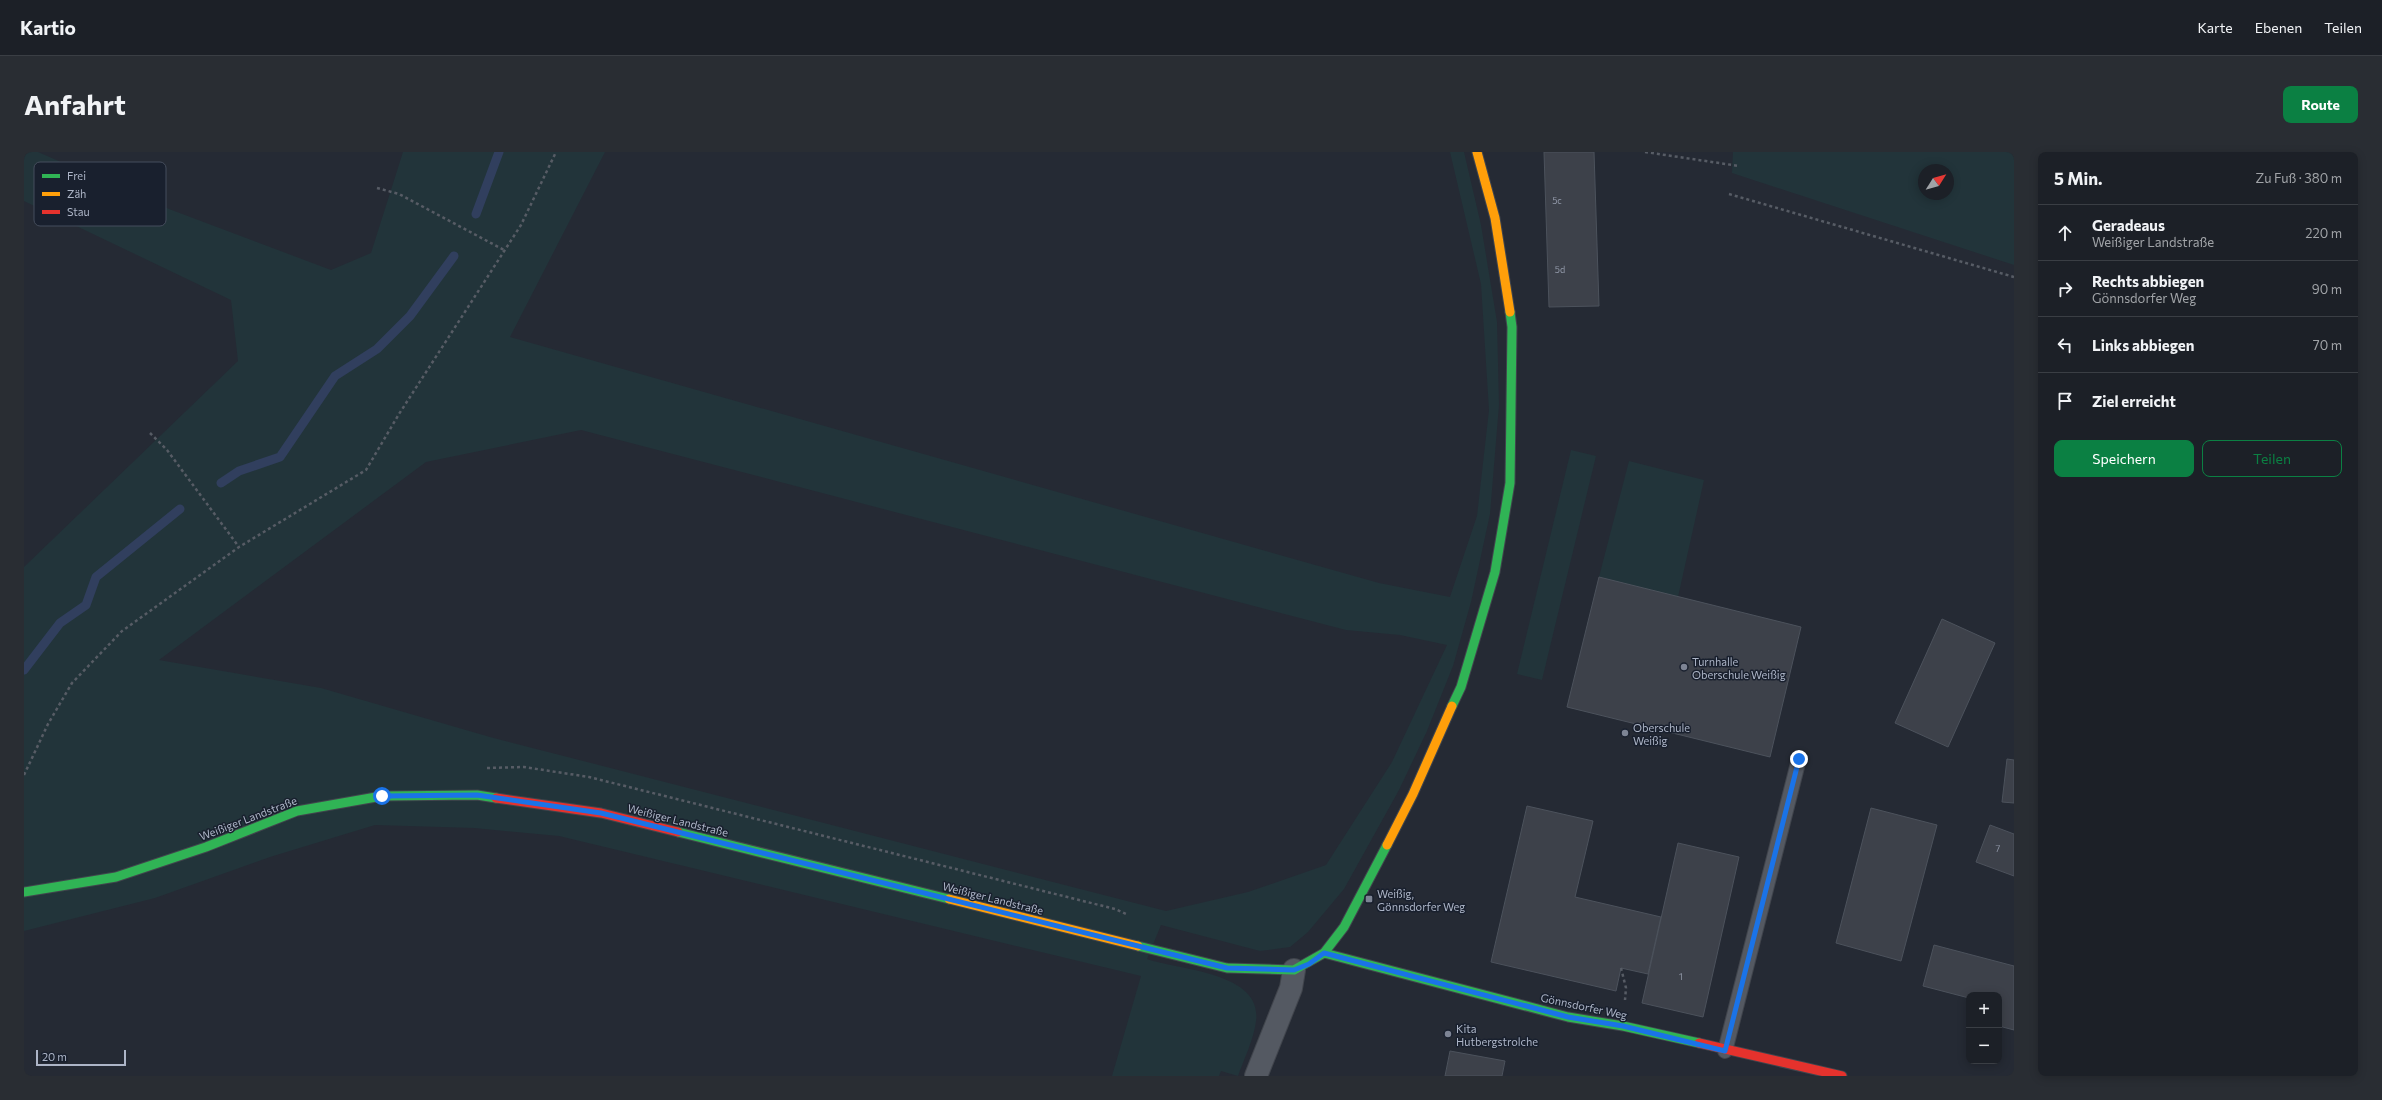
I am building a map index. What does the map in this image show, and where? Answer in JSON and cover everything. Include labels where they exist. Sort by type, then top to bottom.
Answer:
[{"type":"street","name":"Weißiger Landstraße","points":[[24,892],[116,877],[206,847],[297,811],[382,796],[477,795],[601,813],[1227,968],[1294,970],[1309,964],[1324,953],[1344,927],[1419,779],[1461,687],[1495,572],[1510,483],[1512,327],[1495,218],[1477,152]]},
{"type":"street","name":"Gönnsdorfer Weg","points":[[1324,953],[1568,1017],[1623,1026],[1725,1051],[1842,1076]]},
{"type":"street","points":[[1256,1076],[1291,988],[1294,970]]},
{"type":"lane","points":[[1725,1051],[1799,759]]},
{"type":"path","points":[[24,775],[48,724],[72,683],[122,631],[239,547],[366,470],[399,414],[521,225],[556,152]]},
{"type":"path","points":[[1645,152],[1739,166]]},
{"type":"path","points":[[377,188],[399,194],[504,250]]},
{"type":"path","points":[[1729,194],[2014,277]]},
{"type":"path","points":[[150,433],[167,450],[239,547]]},
{"type":"shaded area","points":[[24,152],[38,152],[61,162],[34,162],[34,206],[24,201]]},
{"type":"shaded area","points":[[403,152],[605,152],[510,337],[1379,583],[1450,597],[1477,516],[1489,410],[1481,284],[1450,152],[1464,152],[1481,225],[1497,322],[1499,405],[1490,514],[1471,602],[1453,666],[1427,731],[1399,790],[1344,889],[1308,932],[1290,947],[1260,951],[1161,925],[1147,959],[1216,976],[1233,983],[1246,992],[1255,1005],[1255,1028],[1238,1076],[1221,1071],[1219,1076],[1112,1076],[1141,976],[559,836],[474,828],[375,825],[270,857],[155,898],[24,931],[24,567],[238,361],[231,300],[76,226],[166,226],[166,208],[331,270],[371,253]],"holes":[[[581,430],[1346,630],[1400,635],[1447,645],[1392,762],[1326,865],[1248,892],[1166,911],[490,737],[321,688],[159,660],[426,462]]]},
{"type":"shaded area","points":[[1733,152],[2014,152],[2014,265],[1732,173]]},
{"type":"shaded area","points":[[1571,450],[1596,456],[1542,680],[1517,674]]},
{"type":"shaded area","points":[[1629,461],[1704,480],[1678,597],[1599,577]]},
{"type":"building","points":[[1544,152],[1594,152],[1599,306],[1549,307]]},
{"type":"building","name":"Turnhalle Oberschule Weißig","points":[[1599,577],[1801,627],[1770,757],[1567,707]]},
{"type":"building","points":[[1942,619],[1995,643],[1948,747],[1895,723]]},
{"type":"building","points":[[2007,759],[2014,760],[2014,803],[2002,802]]},
{"type":"building","points":[[1527,806],[1593,821],[1575,897],[1661,917],[1648,974],[1621,968],[1616,991],[1491,962]]},
{"type":"building","points":[[1871,808],[1937,825],[1901,961],[1836,943]]},
{"type":"building","points":[[1990,825],[2014,834],[2014,876],[1976,862]]},
{"type":"building","points":[[1678,843],[1739,857],[1703,1017],[1642,1003]]},
{"type":"building","points":[[1934,945],[2014,966],[2014,1030],[2002,1027],[2002,992],[1966,992],[1966,997],[1923,986]]},
{"type":"building","points":[[1450,1051],[1505,1061],[1502,1076],[1445,1076]]},
{"type":"waterway","points":[[476,214],[499,152]]},
{"type":"waterway","points":[[221,483],[239,471],[280,457],[335,376],[377,349],[410,316],[454,256]]},
{"type":"waterway","points":[[24,670],[60,623],[86,605],[96,577],[180,509]]},
{"type":"traffic: fast","points":[[1452,706],[1461,687],[1495,572],[1510,483],[1512,327],[1510,312]]},
{"type":"traffic: fast","points":[[24,892],[116,877],[206,847],[297,811],[382,796],[477,795],[496,798]]},
{"type":"traffic: fast","points":[[678,832],[949,899]]},
{"type":"traffic: fast","points":[[1138,946],[1227,968],[1294,970],[1324,953],[1344,927],[1387,845]]},
{"type":"traffic: fast","points":[[1324,953],[1568,1017],[1623,1026],[1699,1043]]},
{"type":"traffic: slow","points":[[1477,152],[1495,218],[1510,312]]},
{"type":"traffic: slow","points":[[1387,845],[1413,794],[1452,706]]},
{"type":"traffic: slow","points":[[949,899],[1138,946]]},
{"type":"traffic: jam","points":[[496,798],[601,813],[678,832]]},
{"type":"traffic: jam","points":[[1699,1043],[1842,1076]]},
{"type":"place","name":"Turnhalle Oberschule Weißig","points":[[1684,667]]},
{"type":"place","name":"Oberschule Weißig","points":[[1625,733]]},
{"type":"place","name":"Weißig, Gönnsdorfer Weg","points":[[1369,899]]},
{"type":"place","name":"Kita Hutbergstrolche","points":[[1448,1034]]},
{"type":"route","points":[[382,796],[477,795],[601,813],[1227,968],[1294,970],[1309,964],[1324,953],[1568,1017],[1623,1026],[1725,1051],[1799,759]]}]
